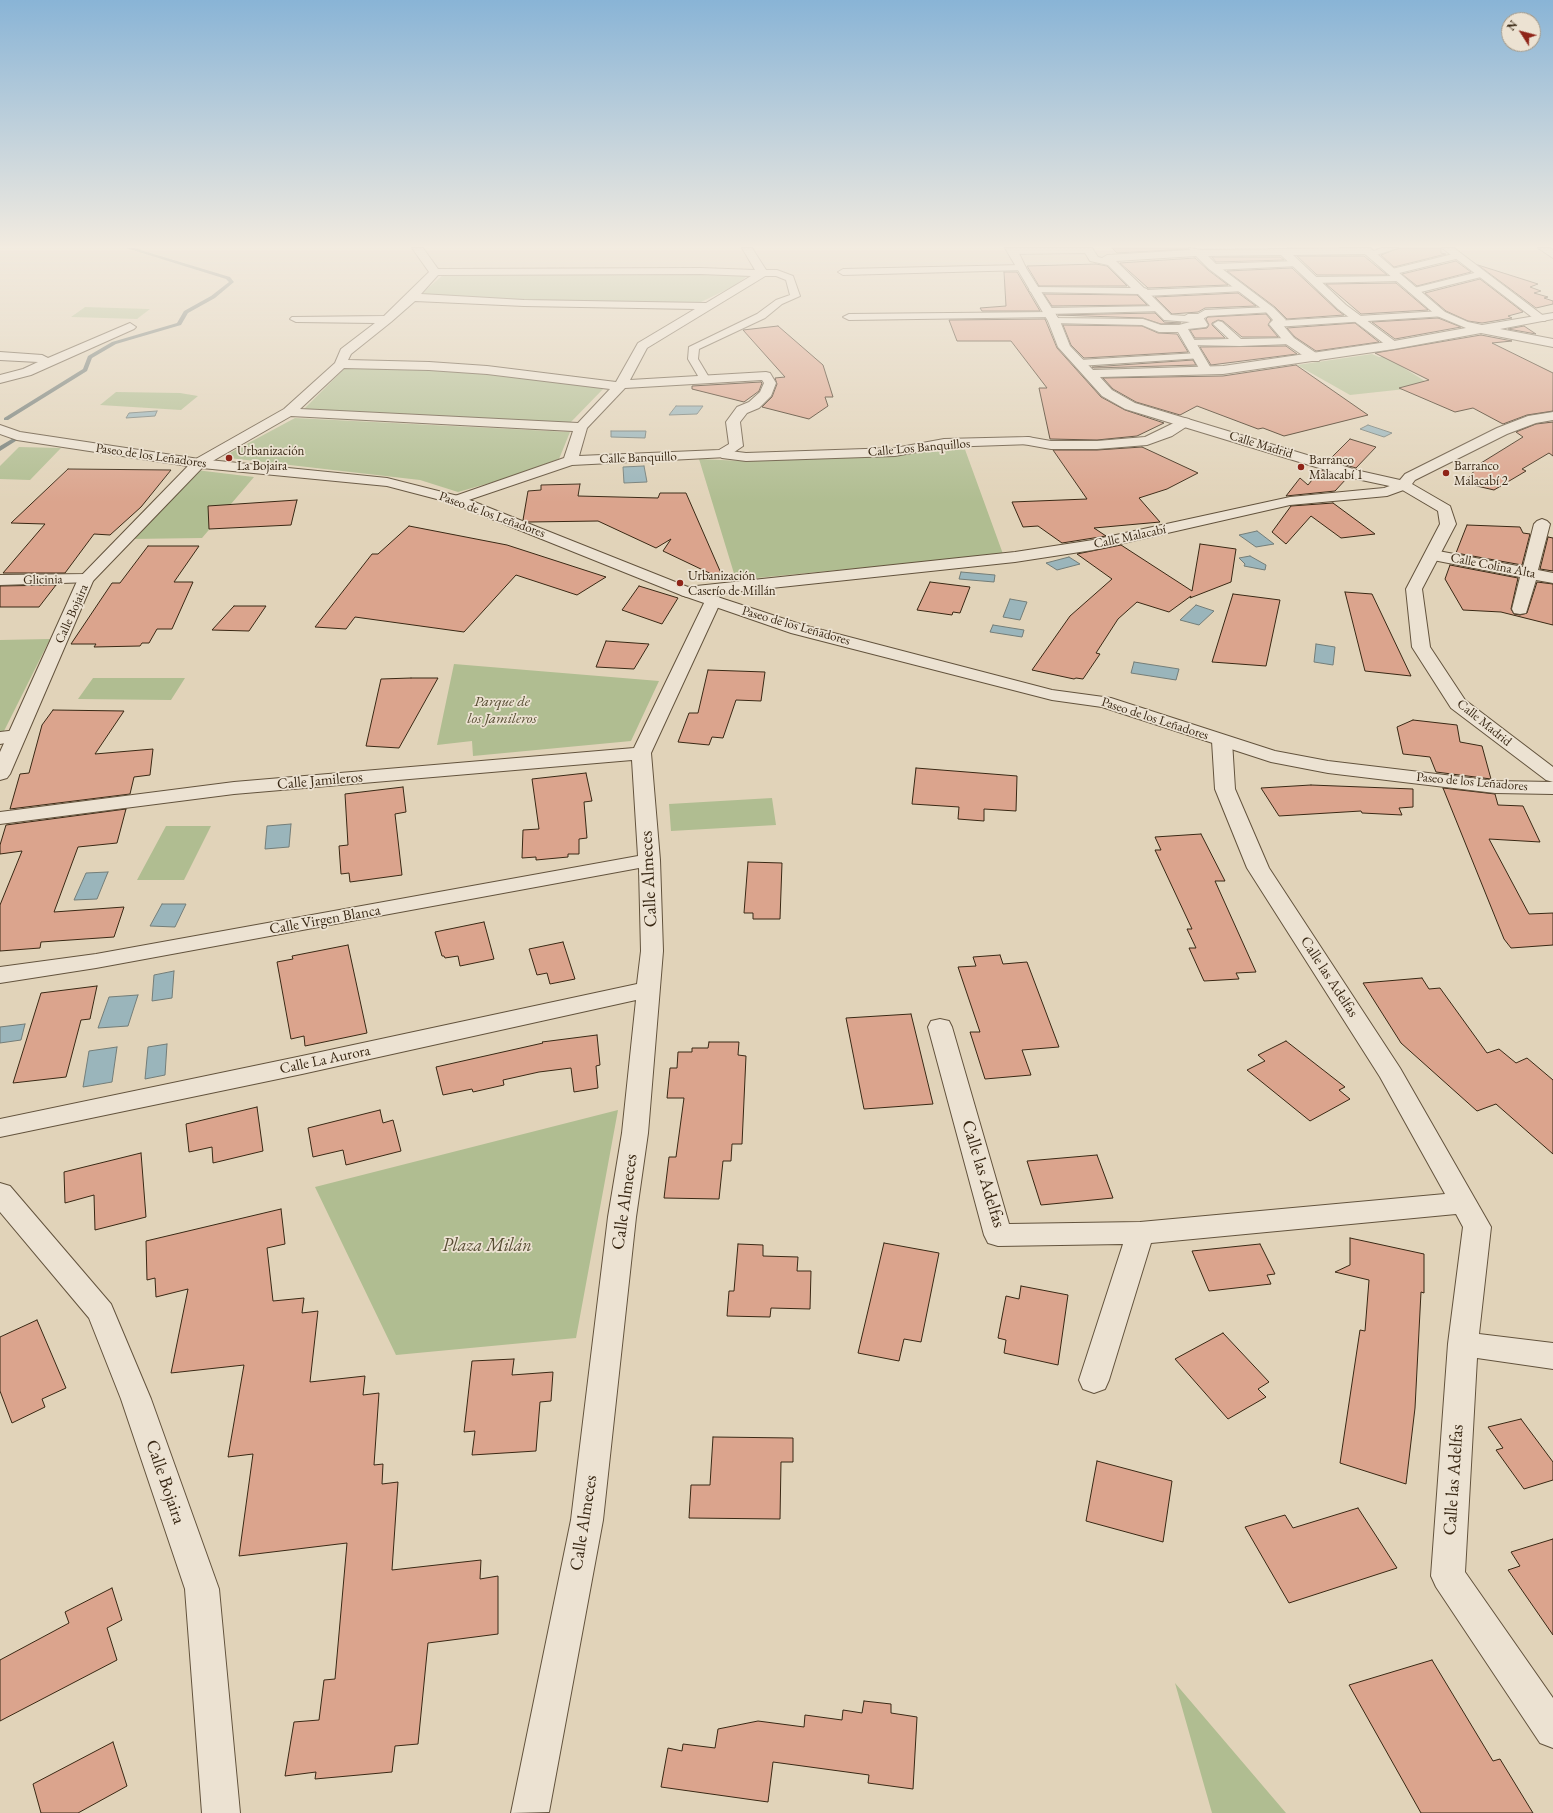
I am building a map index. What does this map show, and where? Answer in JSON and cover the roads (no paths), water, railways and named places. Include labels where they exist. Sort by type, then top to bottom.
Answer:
[{"type":"street","points":[[0,379],[27,372],[117,333]]},
{"type":"street","name":"Calle Bojaira","points":[[0,774],[9,737],[86,579],[199,463],[289,412],[341,364],[345,352],[370,333]]},
{"type":"street","points":[[570,461],[581,427],[620,385],[642,346],[664,333]]},
{"type":"street","points":[[705,379],[693,358],[694,347],[725,333]]},
{"type":"street","name":"Calle Madrid","points":[[1058,333],[1064,347],[1107,393],[1130,406],[1356,475],[1404,485],[1445,509],[1448,524],[1414,589],[1421,647],[1458,704],[1553,776]]},
{"type":"street","points":[[1184,333],[1206,370]]},
{"type":"street","points":[[1228,333],[1240,343]]},
{"type":"street","points":[[1282,333],[1290,341],[1315,358]]},
{"type":"street","points":[[1376,333],[1394,345]]},
{"type":"street","points":[[1090,374],[1206,370],[1315,358],[1461,333]]},
{"type":"street","points":[[1499,333],[1549,343]]},
{"type":"street","points":[[1524,333],[1526,335],[1549,343]]},
{"type":"street","points":[[1190,343],[1290,341]]},
{"type":"street","points":[[0,356],[42,359]]},
{"type":"street","points":[[1079,363],[1198,356]]},
{"type":"street","points":[[341,364],[429,366],[487,370],[620,385],[766,376],[770,383],[766,393],[754,405],[742,410],[733,422],[736,446],[722,454]]},
{"type":"street","points":[[289,412],[581,427]]},
{"type":"street","name":"Calle Malacabí","points":[[687,592],[931,564],[1015,557],[1093,545],[1290,501],[1387,492],[1404,485],[1410,477],[1502,431],[1533,419],[1553,416]]},
{"type":"street","name":"Calle Los Banquillos","points":[[722,454],[746,457],[895,452],[944,443],[1028,441],[1051,445],[1097,445],[1147,440],[1167,433],[1184,422]]},
{"type":"street","name":"Paseo de los Leñadores","points":[[0,429],[17,436],[199,463],[387,482],[457,500],[687,592],[797,628],[1045,693],[1105,702],[1272,756],[1328,767],[1495,787],[1553,788]]},
{"type":"street","name":"Calle Banquillo","points":[[457,500],[570,461],[722,454]]},
{"type":"street","points":[[1520,609],[1542,524]]},
{"type":"street","name":"Calle Colina Alta","points":[[1433,555],[1553,578]]},
{"type":"street","name":"Glicinia","points":[[0,580],[86,579]]},
{"type":"street","points":[[641,753],[714,602]]},
{"type":"street","name":"Calle las Adelfas","points":[[1222,741],[1226,789],[1258,868],[1391,1074],[1462,1203],[1477,1227],[1463,1344],[1448,1576],[1553,1730]]},
{"type":"street","name":"Calle Jamileros","points":[[0,818],[234,788],[641,753]]},
{"type":"street","name":"Calle Almeces","points":[[531,1813],[587,1520],[622,1217],[635,1133],[652,951],[649,860],[641,753]]},
{"type":"street","name":"Calle Virgen Blanca","points":[[0,975],[96,961],[649,860]]},
{"type":"street","name":"Calle La Aurora","points":[[0,1128],[302,1065],[649,989]]},
{"type":"street","name":"Calle las Adelfas","points":[[940,1027],[998,1235],[1140,1233],[1462,1203]]},
{"type":"street","name":"Calle Bojaira","points":[[0,1193],[101,1312],[136,1399],[202,1589],[221,1813]]},
{"type":"street","points":[[1094,1380],[1140,1233]]},
{"type":"street","points":[[1463,1344],[1553,1356]]},
{"type":"water","points":[[676,406],[703,406],[697,414],[669,415]]},
{"type":"water","points":[[157,411],[155,416],[126,418],[129,413]]},
{"type":"water","points":[[1368,425],[1392,433],[1384,437],[1360,429]]},
{"type":"water","points":[[611,431],[646,431],[645,438],[611,437]]},
{"type":"water","points":[[644,466],[647,482],[624,483],[623,467]]},
{"type":"water","points":[[1257,531],[1274,544],[1256,547],[1239,535]]},
{"type":"water","points":[[1250,556],[1266,565],[1265,570],[1244,566],[1245,564],[1239,558]]},
{"type":"water","points":[[1069,557],[1080,564],[1057,570],[1046,563]]},
{"type":"water","points":[[961,572],[995,575],[994,582],[959,579]]},
{"type":"water","points":[[1010,599],[1027,602],[1020,620],[1003,617]]},
{"type":"water","points":[[1196,605],[1214,611],[1199,625],[1180,620]]},
{"type":"water","points":[[993,625],[1024,630],[1022,637],[990,632]]},
{"type":"water","points":[[1316,644],[1335,647],[1333,665],[1314,662]]},
{"type":"water","points":[[1134,662],[1179,669],[1176,680],[1131,673]]},
{"type":"water","points":[[291,824],[289,847],[265,849],[267,826]]},
{"type":"water","points":[[108,872],[97,899],[74,900],[86,873]]},
{"type":"water","points":[[162,904],[186,904],[175,927],[150,926]]},
{"type":"water","points":[[174,971],[172,998],[152,1001],[154,975]]},
{"type":"water","points":[[138,995],[128,1026],[98,1028],[109,997]]},
{"type":"water","points":[[25,1024],[21,1040],[0,1043],[0,1027]]},
{"type":"water","points":[[167,1044],[165,1075],[145,1079],[148,1047]]},
{"type":"water","points":[[117,1047],[112,1082],[83,1087],[89,1051]]},
{"type":"waterway","points":[[6,419],[85,370],[90,357],[114,343],[150,333]]},
{"type":"waterway","points":[[0,449],[17,438]]},
{"type":"place","name":"Urbanización La Bojaira","points":[[229,458]]},
{"type":"place","name":"Barranco Malacabí 1","points":[[1301,467]]},
{"type":"place","name":"Barranco Malacabí 2","points":[[1446,473]]},
{"type":"place","name":"Urbanización Caserío de Millán","points":[[680,583]]},
{"type":"park label","name":"Parque de los Jamileros","points":[[502,710]]},
{"type":"park label","name":"Plaza Milán","points":[[487,1246]]}]
